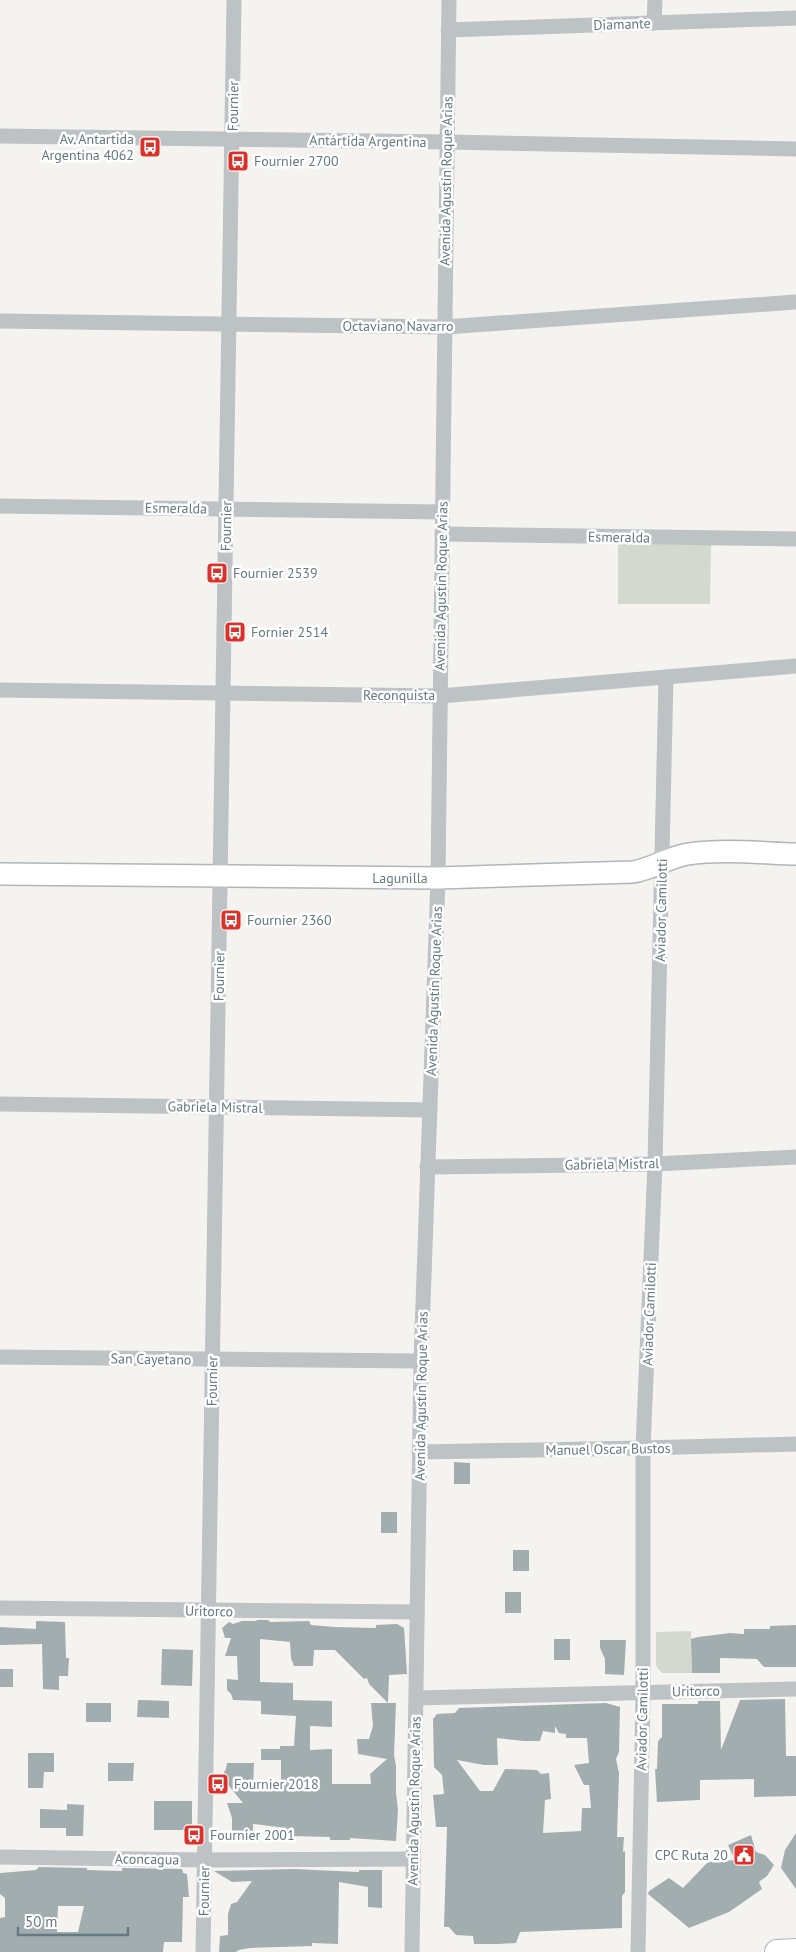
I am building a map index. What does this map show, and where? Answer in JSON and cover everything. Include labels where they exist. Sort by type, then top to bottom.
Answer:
[{"type":"main road","name":"Lagunilla","points":[[0,874],[438,878],[633,872],[686,854],[796,854]]},
{"type":"main road","points":[[778,1952],[796,1951]]},
{"type":"street","name":"Fournier","points":[[203,1952],[234,0]]},
{"type":"street","name":"Avenida Agustín Roque Arias","points":[[412,1952],[421,1361],[438,878],[449,0]]},
{"type":"street","points":[[654,0],[654,23]]},
{"type":"street","name":"Diamante","points":[[448,30],[796,18]]},
{"type":"street","name":"Antártida Argentina","points":[[0,136],[796,149]]},
{"type":"street","name":"Octaviano Navarro","points":[[0,322],[445,327],[796,302]]},
{"type":"street","name":"Esmeralda","points":[[0,506],[442,512]]},
{"type":"street","name":"Esmeralda","points":[[442,534],[796,539]]},
{"type":"street","name":"Reconquista","points":[[0,690],[440,696],[796,666]]},
{"type":"street","name":"Aviador Camilotti","points":[[638,1952],[643,1693],[643,1448],[655,1164],[666,677]]},
{"type":"street","name":"Gabriela Mistral","points":[[0,1104],[430,1110]]},
{"type":"street","name":"Gabriela Mistral","points":[[427,1167],[655,1164],[796,1157]]},
{"type":"street","name":"San Cayetano","points":[[0,1357],[421,1361]]},
{"type":"street","name":"Manuel Oscar Bustos","points":[[419,1452],[796,1444]]},
{"type":"street","name":"Uritorco","points":[[0,1608],[417,1612]]},
{"type":"street","name":"Uritorco","points":[[416,1698],[796,1689]]},
{"type":"street","name":"Aconcagua","points":[[0,1857],[204,1860],[414,1859]]},
{"type":"shaded area","points":[[618,544],[711,545],[710,604],[618,604]]},
{"type":"shaded area","points":[[691,1631],[692,1673],[662,1673],[656,1666],[656,1632]]},
{"type":"building","points":[[454,1462],[470,1463],[470,1484],[454,1484]]},
{"type":"building","points":[[381,1512],[397,1512],[397,1533],[381,1533]]},
{"type":"building","points":[[513,1550],[529,1550],[529,1571],[513,1571]]},
{"type":"building","points":[[505,1592],[521,1592],[521,1613],[505,1613]]},
{"type":"building","points":[[268,1620],[270,1622],[309,1621],[311,1625],[334,1627],[376,1628],[376,1625],[397,1624],[404,1628],[407,1674],[389,1675],[388,1703],[396,1703],[394,1755],[398,1810],[396,1841],[350,1838],[350,1840],[330,1840],[330,1837],[290,1836],[286,1828],[253,1824],[253,1831],[232,1831],[232,1818],[227,1803],[243,1803],[224,1780],[223,1774],[227,1763],[254,1763],[253,1788],[256,1788],[256,1791],[281,1791],[281,1760],[261,1760],[261,1749],[280,1749],[280,1746],[294,1746],[296,1716],[261,1714],[261,1701],[233,1700],[227,1690],[227,1679],[238,1680],[237,1656],[225,1656],[231,1638],[225,1638],[222,1628],[229,1622],[233,1624]],"holes":[[[260,1639],[290,1642],[291,1658],[294,1666],[313,1666],[314,1650],[335,1650],[364,1679],[367,1678],[369,1684],[388,1703],[371,1703],[373,1726],[369,1739],[357,1739],[358,1754],[387,1759],[370,1774],[371,1784],[332,1784],[332,1749],[310,1750],[310,1726],[332,1727],[332,1701],[293,1700],[293,1683],[260,1682]]]},
{"type":"building","points":[[36,1621],[65,1622],[66,1658],[69,1658],[68,1676],[59,1676],[59,1690],[43,1689],[42,1644],[0,1645],[0,1627],[36,1629]]},
{"type":"building","points":[[796,1625],[796,1667],[764,1667],[757,1659],[720,1658],[720,1673],[692,1673],[691,1639],[730,1633],[744,1634],[744,1629],[770,1629],[770,1626]]},
{"type":"building","points":[[554,1639],[570,1639],[570,1660],[554,1660]]},
{"type":"building","points":[[600,1640],[626,1640],[624,1675],[605,1674],[605,1659],[600,1648]]},
{"type":"building","points":[[162,1649],[193,1650],[192,1686],[161,1685]]},
{"type":"building","points":[[0,1669],[13,1669],[13,1687],[0,1687]]},
{"type":"building","points":[[785,1699],[786,1756],[796,1756],[796,1796],[754,1797],[754,1779],[700,1780],[700,1800],[657,1802],[655,1769],[657,1769],[658,1741],[662,1737],[662,1704],[698,1704],[698,1701],[720,1701],[721,1750],[740,1700]]},
{"type":"building","points":[[138,1700],[169,1701],[169,1718],[137,1717]]},
{"type":"building","points":[[86,1703],[111,1703],[111,1722],[86,1722]]},
{"type":"building","points":[[606,1703],[620,1707],[619,1752],[616,1759],[619,1773],[617,1837],[624,1837],[623,1852],[625,1851],[625,1892],[622,1896],[622,1928],[520,1932],[516,1943],[474,1944],[473,1936],[456,1935],[449,1927],[444,1927],[447,1827],[436,1827],[433,1795],[444,1794],[442,1775],[434,1767],[433,1719],[437,1714],[455,1713],[459,1708]],"holes":[[[555,1726],[559,1733],[566,1734],[566,1738],[587,1738],[589,1763],[574,1765],[584,1785],[589,1785],[591,1808],[582,1808],[581,1831],[543,1833],[545,1800],[551,1799],[549,1773],[541,1774],[537,1770],[505,1769],[493,1791],[480,1791],[457,1760],[484,1765],[498,1765],[497,1738],[540,1741],[543,1731],[555,1733]]]},
{"type":"building","points":[[28,1753],[54,1753],[54,1772],[44,1772],[43,1788],[28,1788]]},
{"type":"building","points":[[108,1763],[134,1763],[133,1781],[108,1781]]},
{"type":"building","points":[[154,1801],[192,1801],[192,1830],[154,1830]]},
{"type":"building","points":[[67,1804],[84,1805],[83,1836],[66,1836],[66,1828],[40,1828],[40,1809],[67,1810]]},
{"type":"building","points":[[796,1833],[796,1889],[781,1868],[785,1850]]},
{"type":"building","points":[[751,1835],[756,1852],[765,1855],[774,1865],[767,1876],[759,1882],[762,1889],[729,1912],[689,1928],[648,1894],[649,1891],[669,1878],[683,1888],[708,1862],[735,1860],[728,1845]]},
{"type":"building","points":[[39,1867],[122,1871],[122,1868],[182,1869],[183,1873],[187,1874],[189,1897],[183,1897],[182,1942],[164,1942],[163,1952],[0,1952],[0,1918],[5,1917],[5,1898],[0,1894],[0,1873],[36,1870]],"holes":[[[58,1906],[84,1906],[78,1932],[57,1932]]]},
{"type":"building","points":[[294,1869],[359,1872],[359,1870],[382,1870],[382,1908],[368,1907],[368,1887],[339,1882],[338,1944],[312,1943],[312,1946],[250,1948],[236,1952],[219,1952],[220,1936],[228,1935],[228,1914],[231,1904],[237,1902],[252,1881],[232,1882],[214,1871]]},
{"type":"place","name":"Av. Antartida Argentina 4062","points":[[150,147]]},
{"type":"place","name":"Fournier 2700","points":[[238,161]]},
{"type":"place","name":"Fournier 2539","points":[[217,573]]},
{"type":"place","name":"Fornier 2514","points":[[235,632]]},
{"type":"place","name":"Fournier 2360","points":[[231,920]]},
{"type":"place","name":"Fournier 2018","points":[[218,1784]]},
{"type":"place","name":"Fournier 2001","points":[[194,1835]]},
{"type":"place","name":"CPC Ruta 20","points":[[744,1855]]}]
